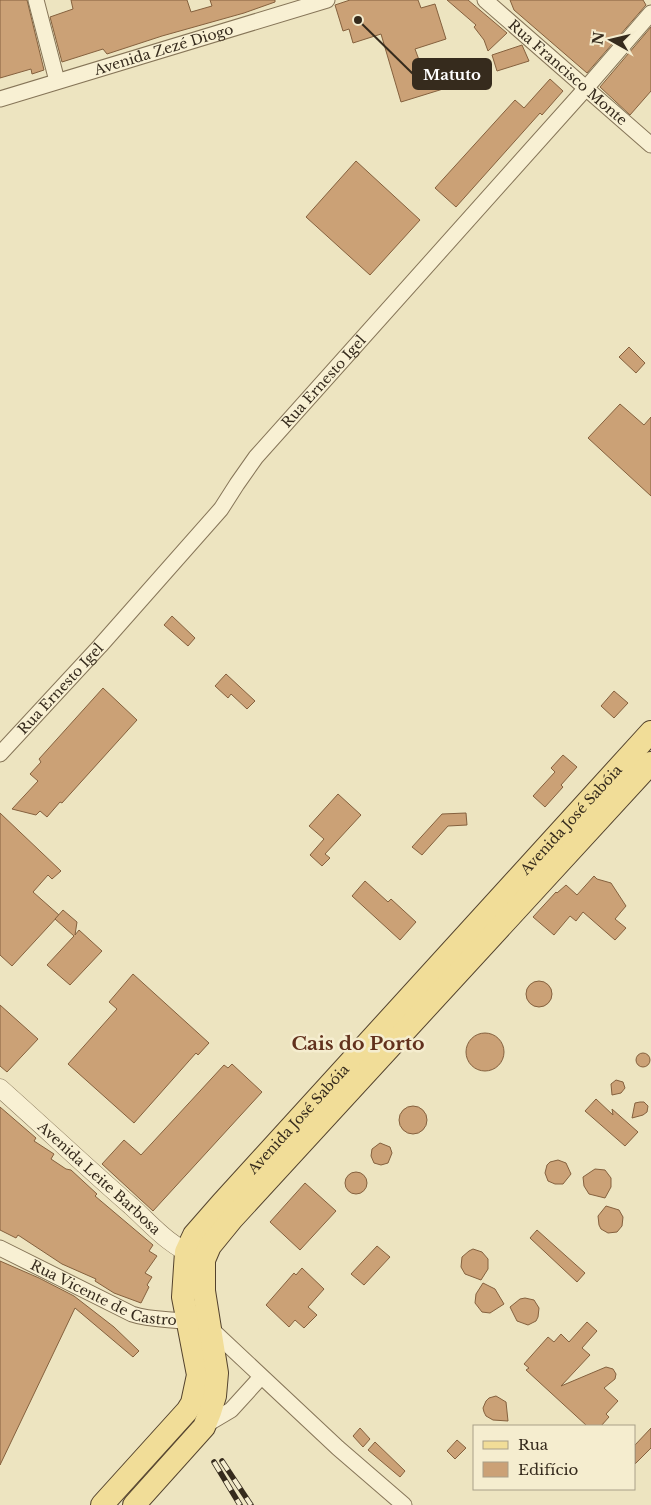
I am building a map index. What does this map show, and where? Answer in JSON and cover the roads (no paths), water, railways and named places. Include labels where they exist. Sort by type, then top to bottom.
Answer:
[{"type":"main road","name":"Avenida José Sabóia","points":[[134,1505],[204,1427],[215,1396],[217,1373],[204,1291],[195,1256],[194,1235],[651,732]]},
{"type":"main road","name":"Avenida José Sabóia","points":[[102,1505],[187,1411],[192,1403],[198,1375],[183,1297],[195,1256],[210,1246],[232,1219],[651,763]]},
{"type":"street","points":[[36,0],[58,81]]},
{"type":"street","name":"Avenida Zezé Diogo","points":[[0,98],[325,0]]},
{"type":"street","name":"Rua Francisco Monte","points":[[485,0],[651,145]]},
{"type":"street","name":"Rua Ernesto Igel","points":[[0,754],[100,646],[221,509],[236,484],[256,457],[587,88],[651,13]]},
{"type":"street","name":"Avenida Leite Barbosa","points":[[0,1088],[161,1235],[195,1256]]},
{"type":"street","name":"Rua Vicente de Castro","points":[[0,1248],[132,1314],[150,1319],[186,1320],[210,1328]]},
{"type":"street","points":[[210,1328],[338,1448],[404,1505]]},
{"type":"street","points":[[204,1427],[231,1410],[261,1377]]},
{"type":"railway","points":[[222,1461],[251,1505]]},
{"type":"railway","points":[[214,1462],[240,1505]]},
{"type":"place","name":"Matuto","points":[[358,20]]},
{"type":"district","name":"Cais do Porto","points":[[358,1043]]}]
